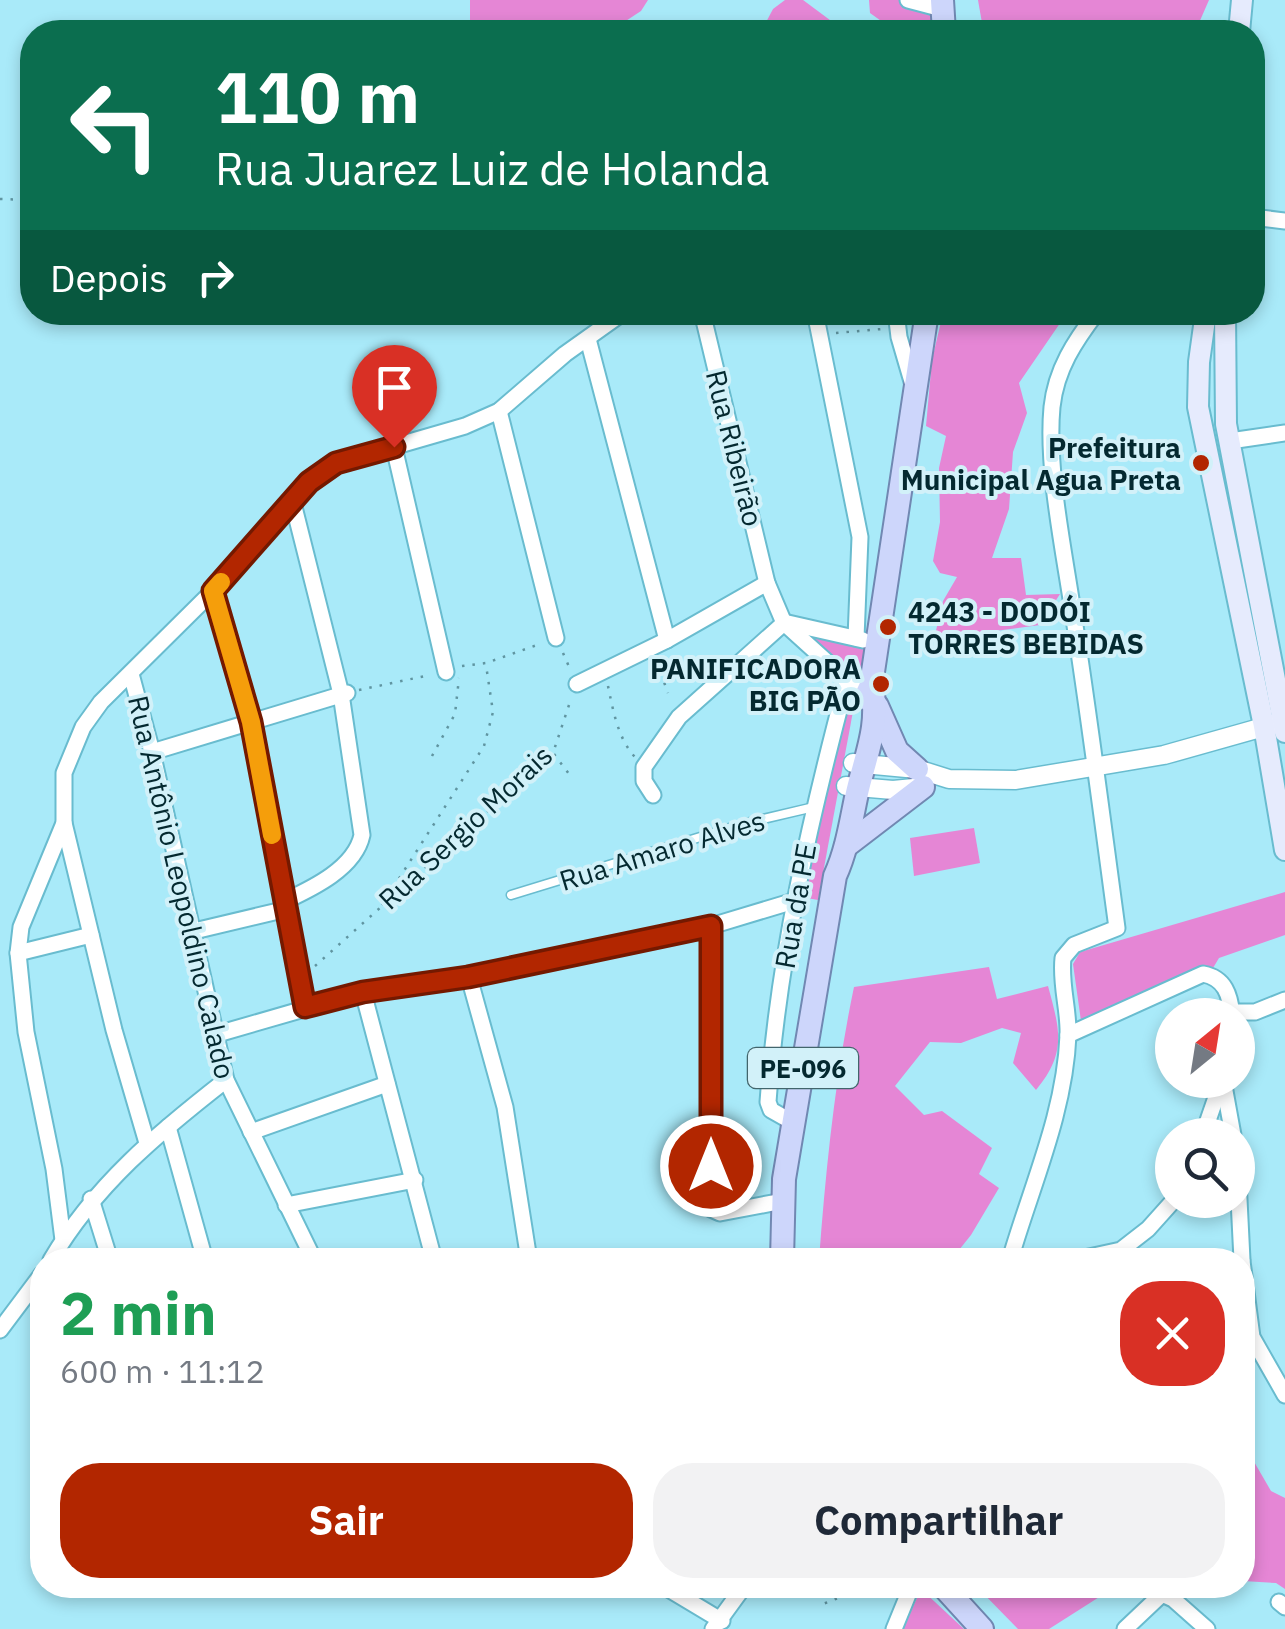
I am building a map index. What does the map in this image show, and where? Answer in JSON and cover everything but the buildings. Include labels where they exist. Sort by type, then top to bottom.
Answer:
[{"type":"main road","name":"PE-096","points":[[835,876],[830,853],[855,775],[872,740],[873,694],[865,640],[916,394],[925,325]]},
{"type":"main road","points":[[1204,325],[1198,407],[1279,726]]},
{"type":"main road","points":[[1225,325],[1225,402],[1279,726],[1285,850]]},
{"type":"main road","points":[[846,846],[920,778],[897,751],[873,694]]},
{"type":"main road","name":"PE-096","points":[[782,1248],[783,1201],[794,1122],[835,876],[846,846],[855,775]]},
{"type":"main road","points":[[954,1598],[982,1629]]},
{"type":"street","points":[[908,0],[943,14]]},
{"type":"street","points":[[146,1144],[64,823],[64,773],[83,727],[101,702],[213,591],[309,482],[336,463],[465,426],[499,411],[607,325]]},
{"type":"street","name":"Rua Ribeirão","points":[[705,325],[767,583],[784,622]]},
{"type":"street","points":[[784,622],[865,640],[860,536],[817,325]]},
{"type":"street","points":[[898,325],[916,394]]},
{"type":"street","points":[[1014,1248],[1052,1130],[1068,1035],[1062,967],[1066,951],[1088,937],[1117,928],[1064,549],[1052,422],[1058,378],[1072,345],[1088,325]]},
{"type":"street","points":[[588,339],[667,640]]},
{"type":"street","points":[[499,411],[556,638]]},
{"type":"street","points":[[1230,441],[1285,433]]},
{"type":"street","points":[[394,447],[453,669]]},
{"type":"street","points":[[190,932],[286,905],[334,874],[360,843],[344,694],[294,503]]},
{"type":"street","points":[[577,684],[667,640],[767,583]]},
{"type":"street","points":[[213,591],[251,722],[305,1007]]},
{"type":"street","points":[[784,622],[847,680],[873,694]]},
{"type":"street","points":[[652,794],[644,781],[644,767],[680,717],[784,622]]},
{"type":"street","name":"Rua Antônio Leopoldino Calado","points":[[132,674],[226,1080],[308,1248]]},
{"type":"street","name":"Rua da PE","points":[[794,1122],[770,1110],[771,1044],[794,901],[847,680]]},
{"type":"street","points":[[152,752],[344,694]]},
{"type":"street","points":[[855,775],[902,790],[920,778],[1016,780],[1164,755],[1279,726]]},
{"type":"street","points":[[62,1240],[54,1170],[20,990],[18,953],[21,927],[64,823]]},
{"type":"street","points":[[214,1035],[363,992],[468,977],[711,926],[794,901]]},
{"type":"street","points":[[711,926],[711,1209],[716,1213],[783,1201]]},
{"type":"street","points":[[18,953],[90,935]]},
{"type":"street","points":[[1068,1035],[1203,974],[1223,982],[1228,998]]},
{"type":"street","points":[[468,977],[505,1106],[527,1248]]},
{"type":"street","points":[[363,992],[429,1248]]},
{"type":"street","points":[[1255,1012],[1285,1000]]},
{"type":"street","points":[[58,1248],[91,1199],[146,1144],[226,1080]]},
{"type":"street","points":[[250,1132],[386,1084]]},
{"type":"street","points":[[168,1127],[202,1248]]},
{"type":"street","points":[[286,1205],[414,1180]]},
{"type":"street","points":[[91,1199],[106,1248]]},
{"type":"street","points":[[1129,1248],[1158,1218]]},
{"type":"street","points":[[1240,1218],[1241,1248]]},
{"type":"street","points":[[0,1330],[30,1290]]},
{"type":"street","points":[[1255,1351],[1285,1394]]},
{"type":"street","points":[[680,1598],[717,1625],[736,1598]]},
{"type":"street","points":[[894,1629],[907,1598]]},
{"type":"street","points":[[1125,1629],[1156,1598]]},
{"type":"street","points":[[1172,1598],[1207,1629]]},
{"type":"lane","name":"Rua Amaro Alves","points":[[511,895],[746,823],[814,807]]},
{"type":"path","points":[[819,334],[869,325]]},
{"type":"path","points":[[556,638],[577,684]]},
{"type":"path","points":[[651,648],[668,693]]},
{"type":"path","points":[[380,908],[484,746],[493,712],[486,663]]},
{"type":"path","points":[[432,756],[455,714],[453,669]]},
{"type":"path","points":[[604,670],[613,711],[628,749],[644,767]]},
{"type":"path","name":"Rua Sergio Morais","points":[[302,990],[312,968],[553,752],[577,684]]},
{"type":"path","points":[[553,752],[572,778]]},
{"type":"shaded area","points":[[470,0],[648,0],[641,11],[627,20],[470,20]]},
{"type":"shaded area","points":[[785,0],[803,0],[830,20],[767,20]]},
{"type":"shaded area","points":[[869,0],[941,0],[944,20],[880,20],[870,13]]},
{"type":"shaded area","points":[[978,0],[1209,0],[1200,20],[981,20]]},
{"type":"shaded area","points":[[940,325],[1059,325],[1019,383],[1027,413],[1013,452],[1009,509],[992,558],[1021,558],[1026,595],[1060,594],[1040,625],[934,639],[943,601],[957,577],[940,573],[933,561],[940,522],[939,468],[946,436],[926,426],[932,360]]},
{"type":"shaded area","points":[[809,634],[866,646],[860,679],[847,676],[809,639]]},
{"type":"shaded area","points":[[843,704],[854,706],[818,900],[801,897]]},
{"type":"shaded area","points":[[974,828],[980,863],[914,876],[910,838]]},
{"type":"shaded area","points":[[1285,892],[1285,935],[1219,958],[1213,968],[1143,1006],[1081,1021],[1073,964],[1080,952]]},
{"type":"shaded area","points":[[989,967],[997,999],[1048,986],[1058,1028],[1057,1052],[1036,1090],[1013,1063],[1021,1033],[1002,1028],[961,1043],[930,1042],[895,1086],[924,1115],[942,1111],[992,1148],[979,1174],[999,1188],[961,1248],[820,1248],[832,1123],[854,987]]},
{"type":"shaded area","points":[[1255,1463],[1271,1491],[1285,1498],[1285,1589],[1276,1583],[1255,1582]]},
{"type":"shaded area","points":[[917,1598],[931,1598],[964,1629],[903,1629]]},
{"type":"shaded area","points":[[988,1598],[1098,1598],[1049,1629],[1018,1629]]},
{"type":"slow traffic","points":[[221,582],[213,591],[251,722],[272,835]]},
{"type":"place","name":"Prefeitura Municipal Agua Preta","points":[[1201,463]]},
{"type":"place","name":"4243 - DODÓI TORRES BEBIDAS","points":[[888,627]]},
{"type":"place","name":"PANIFICADORA BIG PÃO","points":[[881,684]]},
{"type":"route","points":[[394,447],[336,463],[309,482],[213,591],[251,722],[305,1007],[363,992],[468,977],[711,926],[711,1166]]}]
